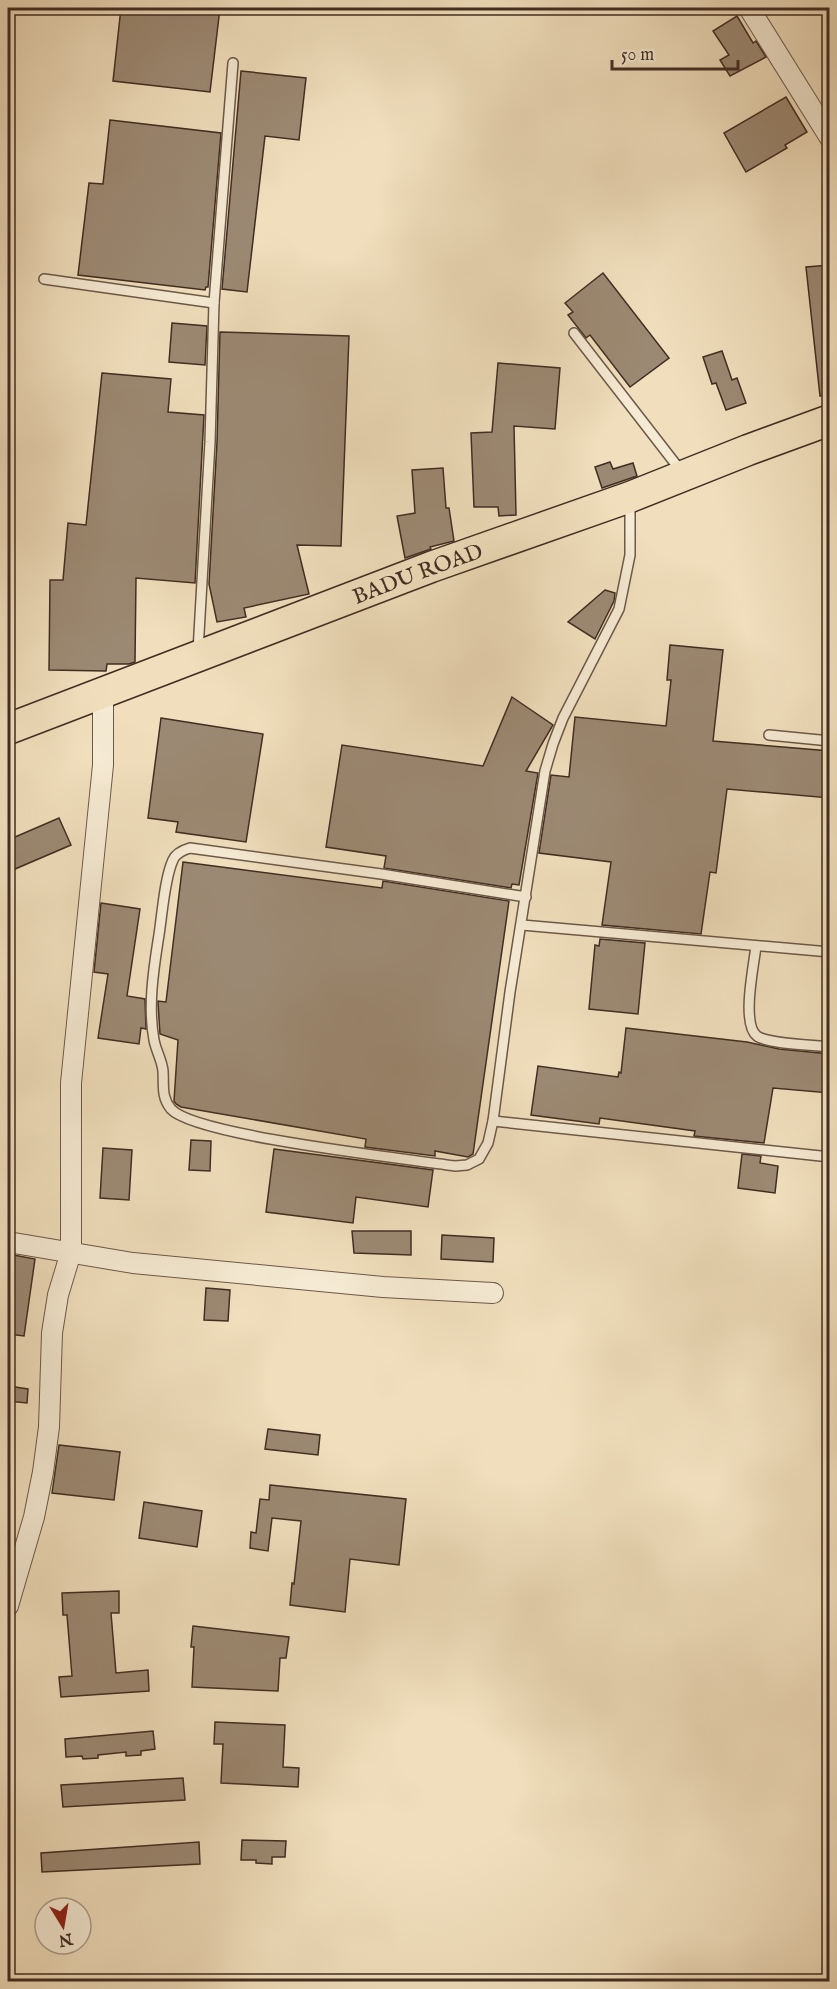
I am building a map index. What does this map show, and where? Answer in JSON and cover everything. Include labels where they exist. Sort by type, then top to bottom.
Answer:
[{"type":"main road","name":"BADU ROAD","points":[[8,729],[431,567],[630,496],[830,420]]},
{"type":"street","points":[[749,8],[830,138]]},
{"type":"street","points":[[8,1606],[34,1517],[43,1472],[49,1427],[52,1333],[58,1295],[71,1252],[71,1083],[103,765],[103,694]]},
{"type":"street","points":[[8,1242],[133,1263],[383,1287],[493,1293]]},
{"type":"lane","points":[[198,657],[210,442],[214,303],[233,63]]},
{"type":"lane","points":[[44,279],[214,303]]},
{"type":"lane","points":[[574,333],[684,475]]},
{"type":"lane","points":[[526,897],[381,874],[190,848],[180,851],[173,860],[158,945],[151,1017],[154,1043],[163,1070],[163,1094],[172,1110],[184,1118],[208,1126],[282,1141],[455,1166],[467,1165],[479,1159],[488,1143],[493,1121],[510,992],[522,925],[545,771],[552,744],[563,718],[619,609],[630,555],[630,496]]},
{"type":"lane","points":[[769,735],[830,741]]},
{"type":"lane","points":[[522,925],[830,952]]},
{"type":"lane","points":[[756,946],[749,1013],[752,1031],[758,1037],[771,1041],[830,1047]]},
{"type":"lane","points":[[493,1121],[830,1157]]},
{"type":"building","points":[[121,8],[220,8],[210,92],[113,81]]},
{"type":"building","points":[[737,16],[753,43],[756,41],[766,57],[730,76],[720,60],[729,55],[713,31]]},
{"type":"building","points":[[241,71],[306,78],[299,140],[265,136],[247,292],[222,289]]},
{"type":"building","points":[[786,97],[807,132],[785,145],[787,148],[746,172],[724,133]]},
{"type":"building","points":[[110,120],[221,133],[208,287],[205,290],[78,275],[89,183],[103,184]]},
{"type":"building","points":[[830,265],[830,395],[820,396],[806,267]]},
{"type":"building","points":[[603,273],[669,358],[630,387],[590,335],[586,338],[568,315],[573,312],[565,303]]},
{"type":"building","points":[[172,323],[207,326],[205,365],[169,362]]},
{"type":"building","points":[[220,332],[349,336],[341,546],[297,545],[309,594],[244,608],[246,617],[217,622],[209,584]]},
{"type":"building","points":[[722,351],[732,380],[737,378],[746,403],[726,410],[716,383],[712,384],[703,357]]},
{"type":"building","points":[[498,363],[560,368],[555,429],[514,426],[516,515],[499,516],[498,507],[474,507],[471,433],[492,432]]},
{"type":"building","points":[[102,373],[171,379],[168,412],[204,415],[195,583],[136,578],[135,662],[107,664],[106,671],[49,670],[50,580],[63,580],[68,523],[86,525]]},
{"type":"building","points":[[610,462],[613,469],[633,463],[637,476],[602,488],[595,467]]},
{"type":"building","points":[[443,468],[446,508],[449,508],[454,541],[430,547],[431,549],[405,558],[397,516],[415,513],[412,470]]},
{"type":"building","points":[[605,590],[615,593],[614,601],[595,639],[568,622]]},
{"type":"building","points":[[670,645],[723,650],[713,741],[830,751],[830,798],[727,789],[716,873],[710,872],[701,934],[602,925],[611,862],[539,853],[551,775],[569,777],[575,717],[666,726],[671,680],[667,680]]},
{"type":"building","points":[[512,697],[553,725],[526,771],[538,773],[519,885],[512,884],[511,888],[384,868],[386,856],[326,847],[342,745],[483,766]]},
{"type":"building","points":[[161,718],[263,734],[246,842],[176,832],[178,822],[148,818]]},
{"type":"building","points":[[59,818],[71,845],[8,872],[8,840]]},
{"type":"building","points":[[183,862],[382,888],[383,881],[509,901],[473,1154],[468,1157],[435,1151],[435,1156],[365,1147],[366,1139],[181,1107],[176,1104],[174,1101],[178,1040],[160,1034],[158,1001],[166,1002]]},
{"type":"building","points":[[101,903],[140,909],[127,996],[145,999],[146,1029],[141,1028],[139,1044],[98,1038],[108,974],[94,972]]},
{"type":"building","points":[[600,939],[645,943],[638,1014],[589,1009],[595,945],[599,946]]},
{"type":"building","points":[[626,1028],[830,1054],[830,1093],[773,1088],[764,1143],[694,1136],[695,1131],[600,1118],[599,1124],[531,1115],[538,1066],[618,1077],[619,1072],[621,1073]]},
{"type":"building","points":[[191,1140],[211,1141],[210,1171],[189,1170]]},
{"type":"building","points":[[103,1148],[132,1150],[129,1200],[100,1198]]},
{"type":"building","points":[[274,1149],[433,1170],[428,1207],[356,1197],[353,1223],[266,1212]]},
{"type":"building","points":[[742,1154],[761,1156],[760,1163],[778,1166],[775,1193],[738,1188]]},
{"type":"building","points":[[352,1231],[411,1231],[411,1255],[354,1253]]},
{"type":"building","points":[[442,1235],[494,1238],[493,1262],[441,1259]]},
{"type":"building","points":[[8,1254],[35,1259],[24,1336],[8,1334]]},
{"type":"building","points":[[206,1288],[230,1290],[228,1321],[204,1320]]},
{"type":"building","points":[[8,1386],[28,1389],[27,1403],[8,1401]]},
{"type":"building","points":[[268,1429],[320,1435],[318,1455],[265,1449]]},
{"type":"building","points":[[59,1445],[120,1452],[114,1500],[52,1493]]},
{"type":"building","points":[[270,1485],[406,1499],[399,1565],[350,1559],[345,1612],[290,1605],[301,1521],[272,1518],[268,1551],[250,1548],[251,1532],[256,1533],[260,1499],[269,1500]]},
{"type":"building","points":[[144,1502],[202,1511],[197,1547],[139,1538]]},
{"type":"building","points":[[119,1591],[119,1613],[111,1613],[116,1673],[148,1670],[149,1691],[61,1697],[59,1677],[72,1676],[67,1615],[63,1615],[62,1593]]},
{"type":"building","points":[[193,1626],[289,1637],[286,1658],[280,1658],[278,1691],[192,1687]]},
{"type":"building","points":[[215,1722],[285,1725],[283,1767],[299,1768],[298,1787],[221,1783],[223,1744],[214,1744]]},
{"type":"building","points":[[153,1731],[155,1749],[141,1751],[141,1755],[126,1756],[126,1752],[98,1755],[98,1758],[66,1757],[65,1739]]},
{"type":"building","points":[[183,1778],[185,1800],[63,1807],[61,1785]]},
{"type":"building","points":[[242,1840],[286,1841],[285,1857],[272,1857],[272,1864],[256,1863],[256,1860],[241,1860]]},
{"type":"building","points":[[199,1842],[200,1864],[42,1872],[41,1853]]}]
